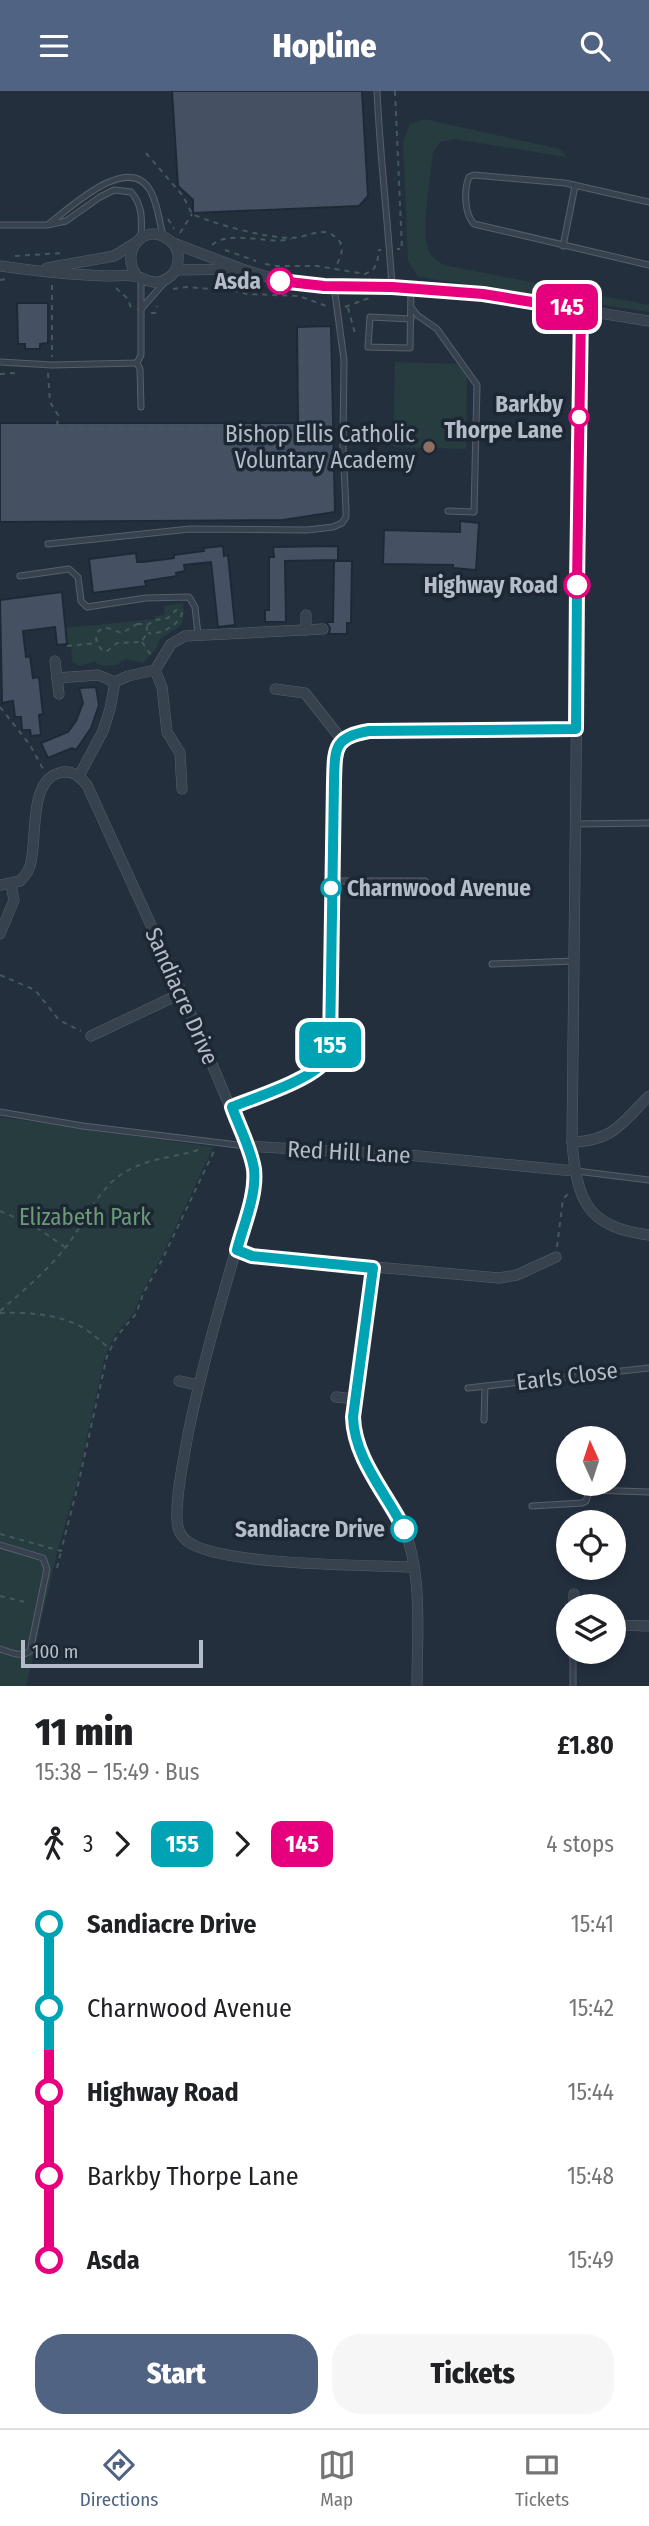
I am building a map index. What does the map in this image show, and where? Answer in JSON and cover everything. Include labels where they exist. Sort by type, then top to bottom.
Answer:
[{"type":"street","points":[[33,271],[114,256],[154,234],[163,235],[242,269],[280,281],[483,294],[649,321]]},
{"type":"street","points":[[172,274],[178,256],[175,240]]},
{"type":"street","points":[[138,241],[130,257],[139,277]]},
{"type":"street","points":[[0,266],[33,271],[139,277],[153,283],[172,274],[242,269]]},
{"type":"street","points":[[581,310],[572,1142],[581,1196],[594,1215],[611,1227],[649,1235]]},
{"type":"street","points":[[306,615],[306,630]]},
{"type":"street","points":[[182,789],[180,753],[167,732],[158,668],[171,644],[176,640],[198,635],[323,629]]},
{"type":"street","points":[[55,661],[59,694]]},
{"type":"street","points":[[0,934],[14,900],[5,885],[20,881],[31,864],[42,785],[48,778],[59,773],[70,771],[79,776],[103,731],[115,682],[128,675],[158,668]]},
{"type":"street","points":[[57,678],[98,675],[115,682]]},
{"type":"street","points":[[275,689],[305,693],[342,740]]},
{"type":"street","points":[[232,1107],[304,1076],[326,1060],[330,1046],[335,757],[342,740],[350,734],[369,731],[576,729]]},
{"type":"street","points":[[182,776],[195,775]]},
{"type":"street","name":"Sandiacre Drive","points":[[79,776],[87,785],[182,993],[252,1159],[254,1187],[198,1385],[184,1457],[177,1517],[179,1531],[186,1541],[202,1549],[234,1556],[322,1564],[413,1566]]},
{"type":"street","points":[[91,1036],[182,993]]},
{"type":"street","points":[[572,1142],[602,1139],[616,1130],[649,1096]]},
{"type":"street","name":"Red Hill Lane","points":[[246,1146],[419,1156],[575,1171]]},
{"type":"street","points":[[237,1250],[252,1256],[373,1268],[509,1277],[556,1257]]},
{"type":"street","points":[[373,1268],[355,1399],[353,1434],[359,1450],[405,1531],[413,1566],[417,1686]]},
{"type":"street","points":[[180,1381],[198,1385]]},
{"type":"street","points":[[336,1398],[355,1399]]},
{"type":"street","points":[[626,1625],[649,1626]]},
{"type":"lane","points":[[377,91],[392,287]]},
{"type":"lane","points":[[649,202],[575,186],[474,175],[469,177],[467,182],[468,214],[474,224],[649,265]]},
{"type":"lane","points":[[47,225],[107,181],[132,178],[145,184],[152,193],[163,235]]},
{"type":"lane","points":[[564,246],[575,186]]},
{"type":"lane","points":[[0,225],[47,225],[66,221],[114,190],[131,191],[139,204],[142,220],[138,241]]},
{"type":"lane","points":[[141,311],[172,274]]},
{"type":"lane","points":[[137,363],[141,355],[139,277]]},
{"type":"lane","points":[[48,544],[190,529],[307,530],[333,527],[342,523],[346,517],[344,360],[334,286]]},
{"type":"lane","points":[[411,289],[411,319],[410,348],[368,347],[370,317],[411,319]]},
{"type":"lane","points":[[411,307],[416,315],[437,329],[477,384],[474,512],[448,511]]},
{"type":"lane","points":[[0,362],[52,365],[137,363]]},
{"type":"lane","points":[[137,363],[141,369],[141,407]]},
{"type":"lane","points":[[20,576],[69,569],[78,577],[81,601],[87,607],[146,598],[189,597],[195,607],[198,635]]},
{"type":"lane","points":[[575,824],[649,823]]},
{"type":"lane","points":[[331,881],[425,881]]},
{"type":"lane","points":[[492,964],[574,961]]},
{"type":"lane","name":"Red Hill Lane","points":[[0,1112],[83,1126],[246,1146]]},
{"type":"lane","points":[[575,1171],[649,1180]]},
{"type":"lane","name":"Earls Close","points":[[468,1388],[649,1368]]},
{"type":"lane","name":"Earls Close","points":[[484,1420],[485,1386]]},
{"type":"lane","points":[[532,1506],[582,1503],[586,1501],[590,1490],[649,1492]]},
{"type":"lane","points":[[0,1545],[43,1558],[47,1570],[30,1651],[20,1655],[0,1649]]},
{"type":"lane","points":[[573,1664],[573,1686]]},
{"type":"path","points":[[335,270],[343,254],[342,245],[328,232],[278,242],[229,237],[215,241],[212,245],[276,266],[317,266],[335,270],[365,274],[373,270],[379,250],[402,249],[394,91]]},
{"type":"path","points":[[146,153],[183,196],[192,214],[229,227],[295,239]]},
{"type":"path","points":[[175,240],[192,214]]},
{"type":"path","points":[[0,280],[10,278]]},
{"type":"path","points":[[52,281],[52,372],[48,373],[51,402],[58,415],[57,429],[303,429],[302,333]]},
{"type":"path","points":[[110,285],[120,290],[128,299],[133,312],[155,313],[158,305]]},
{"type":"path","points":[[171,290],[187,287],[247,294],[299,296],[326,307],[348,307],[370,298],[370,287]]},
{"type":"path","points":[[348,307],[356,337]]},
{"type":"path","points":[[142,641],[117,643],[106,652],[101,651],[96,643],[97,634],[104,628],[122,633],[137,624],[146,626],[155,620],[168,618],[176,610],[182,613],[175,625],[159,630],[154,635],[147,632]]},
{"type":"path","points":[[142,641],[147,632],[146,626]]},
{"type":"path","points":[[142,641],[158,668]]},
{"type":"path","points":[[67,646],[96,643]]},
{"type":"path","points":[[0,707],[30,745],[48,778]]},
{"type":"path","points":[[0,975],[35,991],[59,1020],[91,1036]]},
{"type":"path","points":[[0,1312],[38,1278],[66,1247],[107,1188],[121,1175],[163,1156],[200,1150],[213,1142]]},
{"type":"path","points":[[0,1534],[61,1551],[110,1348],[136,1314],[143,1294],[210,1160],[213,1142]]},
{"type":"path","points":[[556,1257],[563,1199],[578,1185]]},
{"type":"path","points":[[0,1211],[33,1226],[66,1247]]},
{"type":"path","points":[[0,1312],[61,1319],[82,1327],[110,1348]]},
{"type":"path","points":[[0,1596],[40,1606]]},
{"type":"green space","points":[[424,119],[560,149],[567,157],[454,139],[440,142],[433,152],[427,200],[426,237],[428,249],[435,259],[444,265],[649,305],[649,312],[418,277],[408,261],[403,142],[410,124]]},
{"type":"green space","points":[[395,362],[457,364],[467,377],[466,449],[393,447]]},
{"type":"green space","points":[[183,603],[181,625],[160,639],[156,649],[143,663],[126,659],[116,665],[103,666],[94,662],[80,666],[72,662],[65,628],[155,619],[155,616],[165,615],[164,606]]},
{"type":"green space","name":"Elizabeth Park","points":[[0,1117],[213,1147],[134,1313],[115,1335],[105,1356],[26,1686],[0,1686]]},
{"type":"building","name":"Asda","points":[[172,91],[362,91],[368,196],[359,206],[193,213],[193,200],[178,186]]},
{"type":"building","points":[[17,303],[48,303],[48,343],[40,344],[40,349],[25,349],[25,344],[18,344]]},
{"type":"building","points":[[331,326],[335,512],[283,520],[0,522],[0,423],[298,423],[297,327]]},
{"type":"building","points":[[460,521],[479,523],[476,570],[453,568],[453,565],[383,564],[384,530],[460,532]]},
{"type":"building","points":[[223,546],[224,556],[228,555],[235,625],[218,627],[211,562],[184,565],[185,571],[176,573],[177,576],[145,581],[146,586],[93,593],[89,559],[136,553],[137,562],[143,562],[174,558],[174,555]]},
{"type":"building","points":[[338,546],[338,560],[285,561],[286,622],[265,622],[265,610],[269,610],[269,557],[274,557],[273,547]]},
{"type":"building","points":[[334,561],[352,561],[351,623],[347,623],[347,634],[329,634],[330,628],[326,622],[333,622]]},
{"type":"building","points":[[62,592],[67,644],[57,645],[55,627],[23,631],[26,657],[30,656],[33,678],[39,677],[43,714],[39,715],[41,735],[31,736],[30,730],[22,730],[21,717],[15,717],[13,701],[2,703],[0,600]]},
{"type":"building","points":[[96,687],[99,705],[91,728],[76,750],[72,748],[48,758],[41,743],[68,732],[83,703],[79,688]]},
{"type":"bus line","name":"145","points":[[280,281],[324,286],[392,287],[483,294],[581,310],[577,585]]},
{"type":"bus line","name":"155","points":[[404,1529],[359,1450],[353,1434],[373,1268],[252,1256],[237,1250],[254,1187],[254,1173],[252,1159],[232,1107],[304,1076],[326,1060],[330,1046],[335,757],[342,740],[350,734],[369,731],[576,729],[577,585]]},
{"type":"place","name":"Asda","points":[[280,281]]},
{"type":"place","name":"Barkby Thorpe Lane","points":[[579,417]]},
{"type":"place","name":"Bishop Ellis Catholic Voluntary Academy","points":[[429,447]]},
{"type":"place","name":"Highway Road","points":[[577,585]]},
{"type":"place","name":"Charnwood Avenue","points":[[331,888]]},
{"type":"place","name":"Sandiacre Drive","points":[[404,1529]]}]
